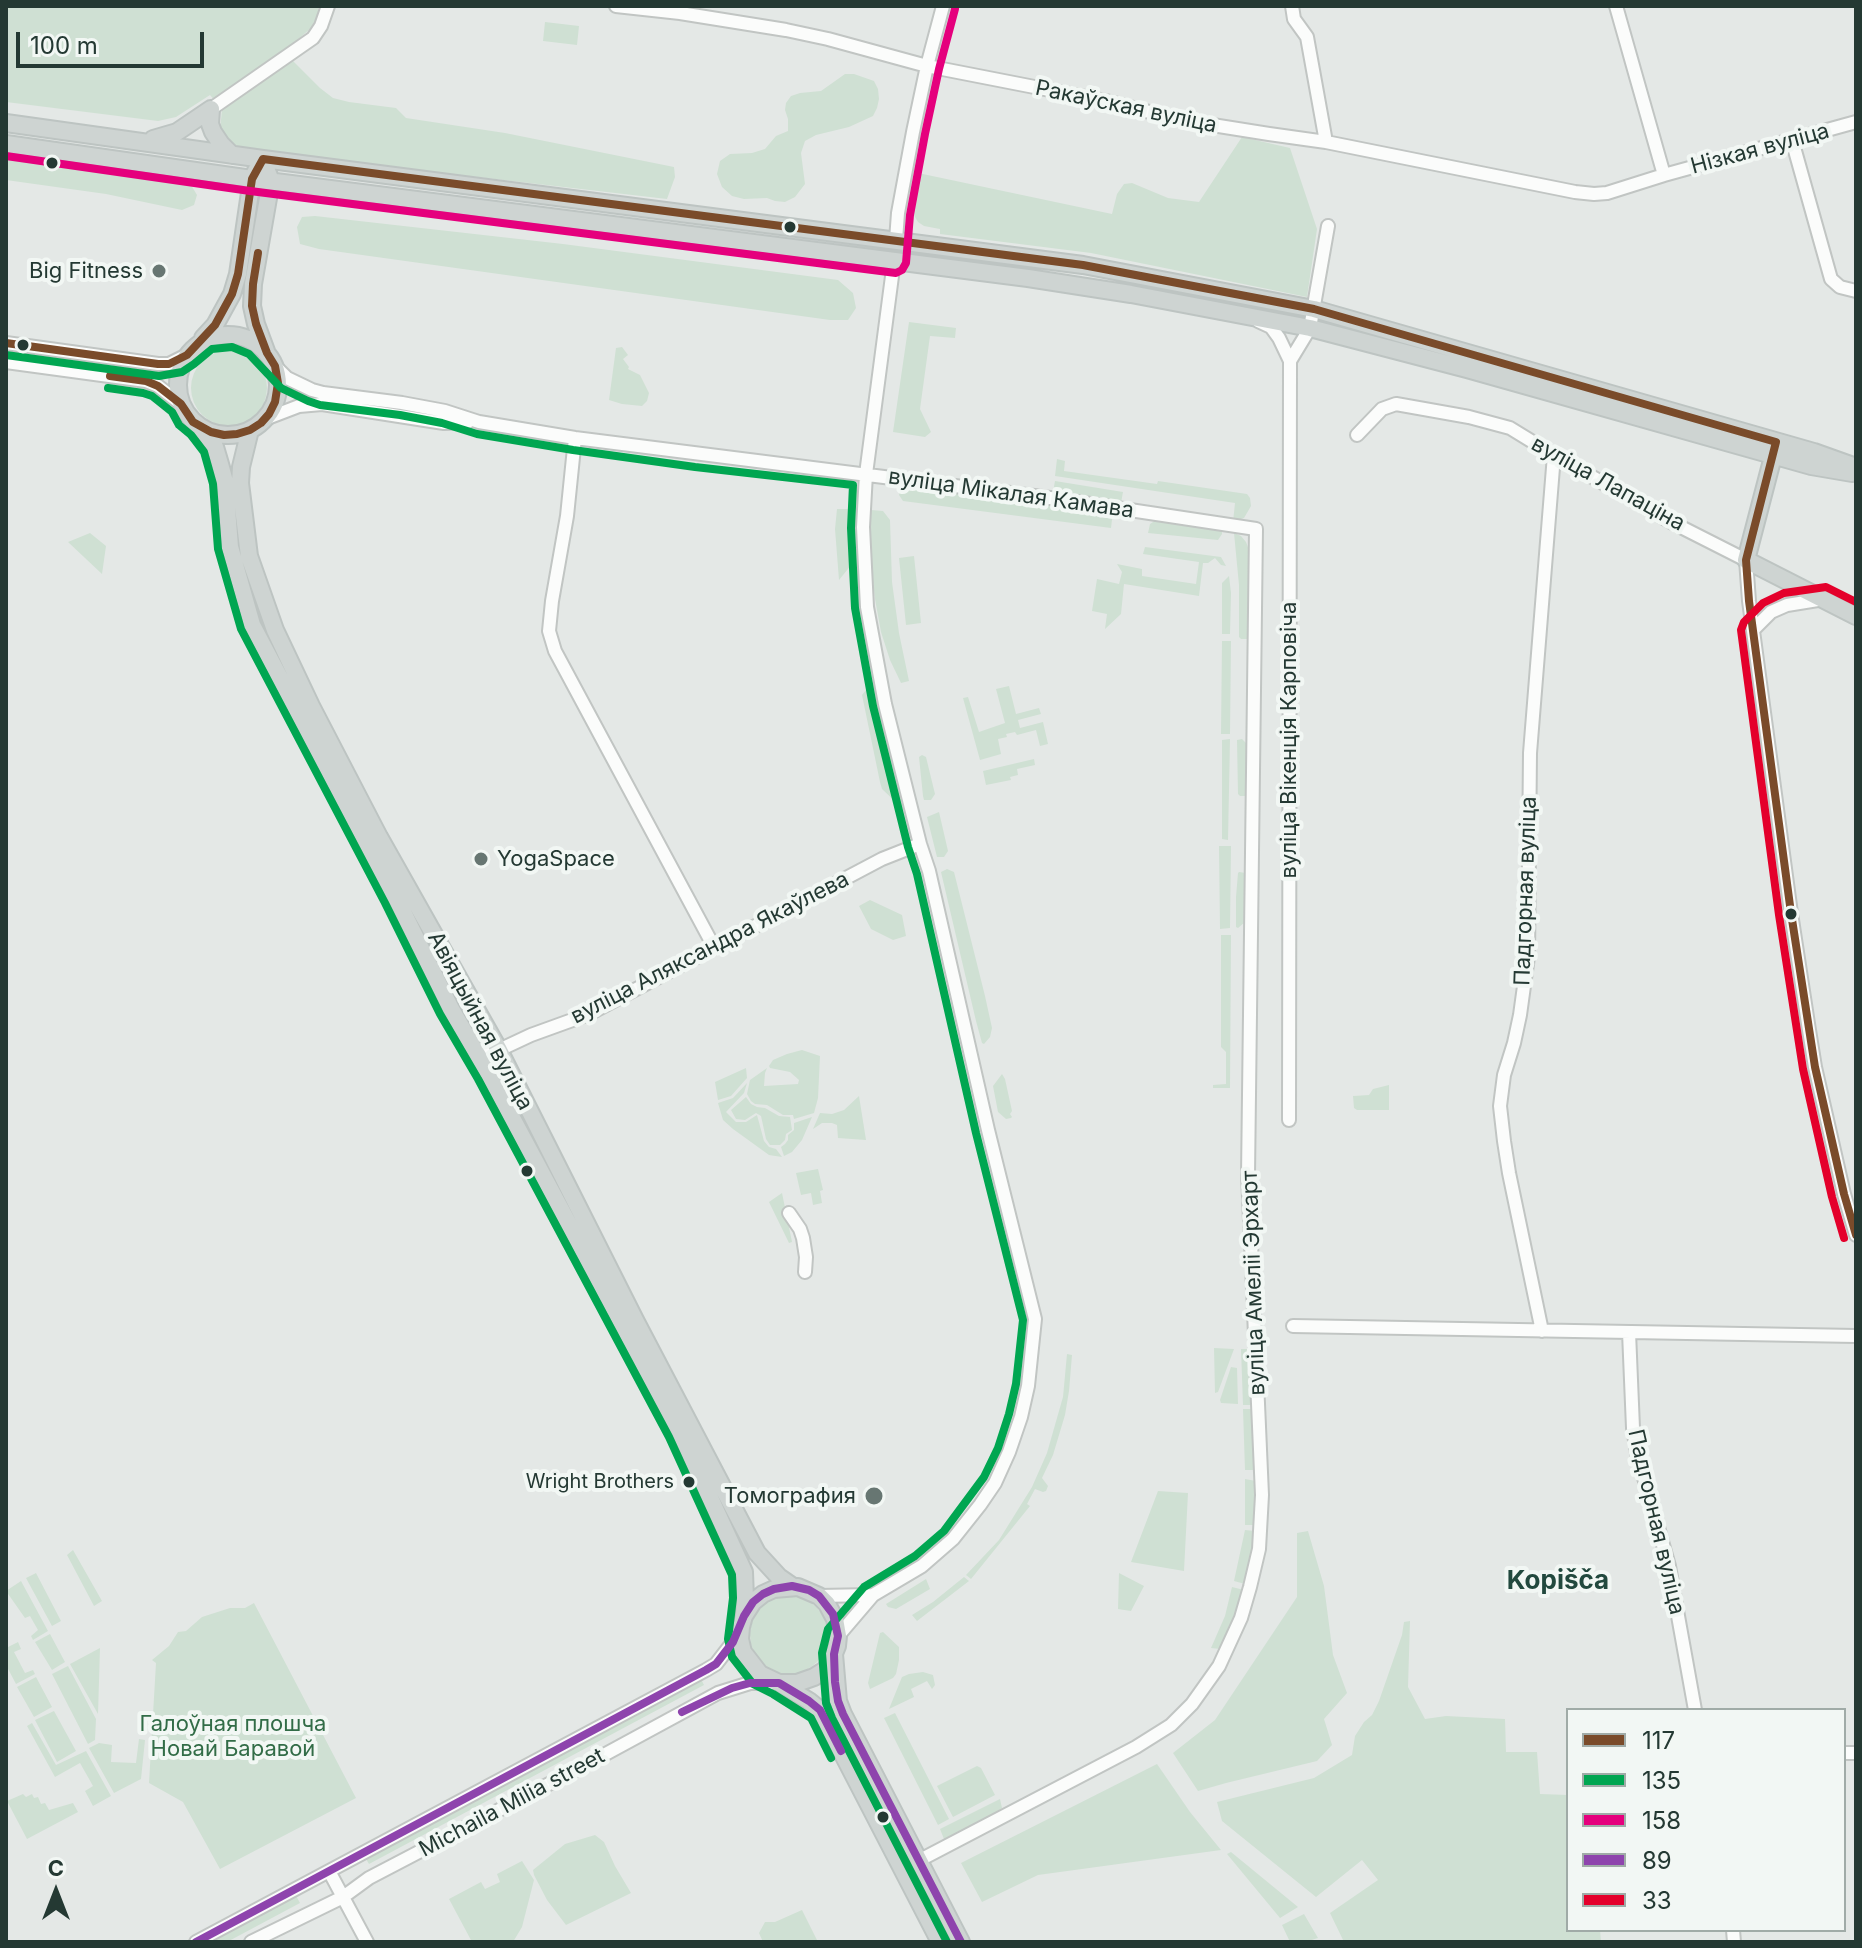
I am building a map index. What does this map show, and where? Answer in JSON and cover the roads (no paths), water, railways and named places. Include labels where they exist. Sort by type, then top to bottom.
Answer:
[{"type":"main road","points":[[139,141],[177,132],[211,109]]},
{"type":"main road","points":[[211,109],[213,132],[232,155]]},
{"type":"main road","points":[[6,123],[1083,265],[1253,297],[1314,309],[1774,449],[1811,466],[1856,474]]},
{"type":"main road","points":[[6,144],[1117,292],[1310,328],[1774,449],[1814,452],[1856,467]]},
{"type":"main road","points":[[263,159],[271,181],[252,295],[254,316],[278,383],[277,396],[265,419],[250,430],[224,435],[200,427],[188,417],[181,404],[178,379],[187,355],[215,325],[232,293],[238,274],[252,179],[263,159]]},
{"type":"main road","points":[[894,261],[896,240]]},
{"type":"main road","points":[[1250,317],[1253,297]]},
{"type":"main road","points":[[200,342],[214,336],[233,335],[252,340],[271,360]]},
{"type":"main road","name":"Авіяцыйная вуліца","points":[[200,427],[215,447],[225,482],[230,547],[252,625],[376,858],[451,1009],[680,1432],[744,1572],[742,1622]]},
{"type":"main road","name":"Авіяцыйная вуліца","points":[[250,430],[240,483],[249,556],[275,630],[373,825],[499,1050],[757,1553],[792,1586]]},
{"type":"main road","points":[[1746,560],[1774,449]]},
{"type":"main road","name":"вуліца Лапаціна","points":[[1746,560],[1856,616]]},
{"type":"main road","points":[[779,1683],[797,1683],[825,1670],[834,1654],[838,1636],[833,1614],[819,1596],[792,1586],[774,1589],[753,1602],[742,1622],[741,1646],[747,1660],[760,1674],[820,1710],[940,1942]]},
{"type":"main road","points":[[834,1654],[838,1701],[843,1714],[961,1942]]},
{"type":"street","points":[[211,109],[313,38],[328,6]]},
{"type":"street","name":"Ракаўская вуліца","points":[[616,6],[681,9],[828,39],[927,66],[1106,101],[1181,120],[1326,142],[1594,194],[1607,193],[1664,175]]},
{"type":"street","points":[[896,240],[898,213],[927,66],[943,6]]},
{"type":"street","points":[[1292,6],[1294,19],[1307,37],[1326,142]]},
{"type":"street","points":[[1616,6],[1664,175]]},
{"type":"street","name":"Нізкая вуліца","points":[[1664,175],[1856,122]]},
{"type":"street","points":[[1792,140],[1831,279],[1840,287],[1856,291]]},
{"type":"street","points":[[1290,361],[1310,328],[1328,226]]},
{"type":"street","points":[[838,1636],[873,1595],[922,1566],[953,1539],[995,1483],[1021,1417],[1028,1386],[1035,1319],[929,871],[885,704],[867,607],[863,527],[866,474],[894,261]]},
{"type":"street","points":[[1250,317],[1271,327],[1290,361]]},
{"type":"street","points":[[6,343],[158,364],[169,364],[187,355]]},
{"type":"street","name":"вуліца Мікалая Камава","points":[[271,360],[287,378],[312,390],[430,408],[479,422],[696,455],[1050,498],[1256,529]]},
{"type":"street","name":"вуліца Вікенція Карповіча","points":[[1289,1120],[1290,361]]},
{"type":"street","points":[[6,362],[146,381],[158,386],[181,404]]},
{"type":"street","name":"вуліца Мікалая Камава","points":[[265,419],[299,406],[322,404],[444,423],[479,422]]},
{"type":"street","name":"вуліца Лапаціна","points":[[1357,435],[1382,409],[1396,404],[1510,428],[1671,522],[1746,560]]},
{"type":"street","points":[[575,438],[567,516],[549,631],[555,651],[714,947]]},
{"type":"street","name":"Падгорная вуліца","points":[[1542,1331],[1505,1152],[1500,1106],[1504,1075],[1520,1015],[1528,957],[1530,753],[1554,455]]},
{"type":"street","name":"вуліца Амеліі Эрхарт","points":[[918,1861],[1136,1747],[1175,1721],[1207,1685],[1219,1666],[1234,1637],[1250,1587],[1259,1549],[1262,1495],[1248,1175],[1256,529]]},
{"type":"street","points":[[1746,560],[1791,913],[1811,1042],[1856,1235]]},
{"type":"street","points":[[1753,630],[1771,612],[1787,605],[1825,599]]},
{"type":"street","name":"вуліца Аляксандра Якаўлева","points":[[479,1057],[589,1014],[882,859],[920,844]]},
{"type":"street","points":[[789,1213],[803,1238],[805,1272]]},
{"type":"street","points":[[1293,1326],[1856,1336]]},
{"type":"street","name":"Падгорная вуліца","points":[[1629,1332],[1637,1453],[1669,1566],[1695,1708]]},
{"type":"street","points":[[819,1596],[873,1595]]},
{"type":"street","points":[[196,1942],[706,1670],[724,1654],[742,1622]]},
{"type":"street","name":"Michaila Milia street","points":[[251,1942],[343,1897],[369,1878],[718,1693],[750,1683],[779,1683]]},
{"type":"street","points":[[329,1871],[367,1942]]},
{"type":"place","name":"Big Fitness","points":[[159,271]]},
{"type":"place","name":"YogaSpace","points":[[481,859]]},
{"type":"place","name":"Wright Brothers","points":[[689,1482]]},
{"type":"place","name":"Томография","points":[[874,1496]]},
{"type":"district","name":"Kopišča","points":[[1558,1581]]},
{"type":"park label","name":"Галоўная плошча Новай Баравой","points":[[233,1736]]}]
